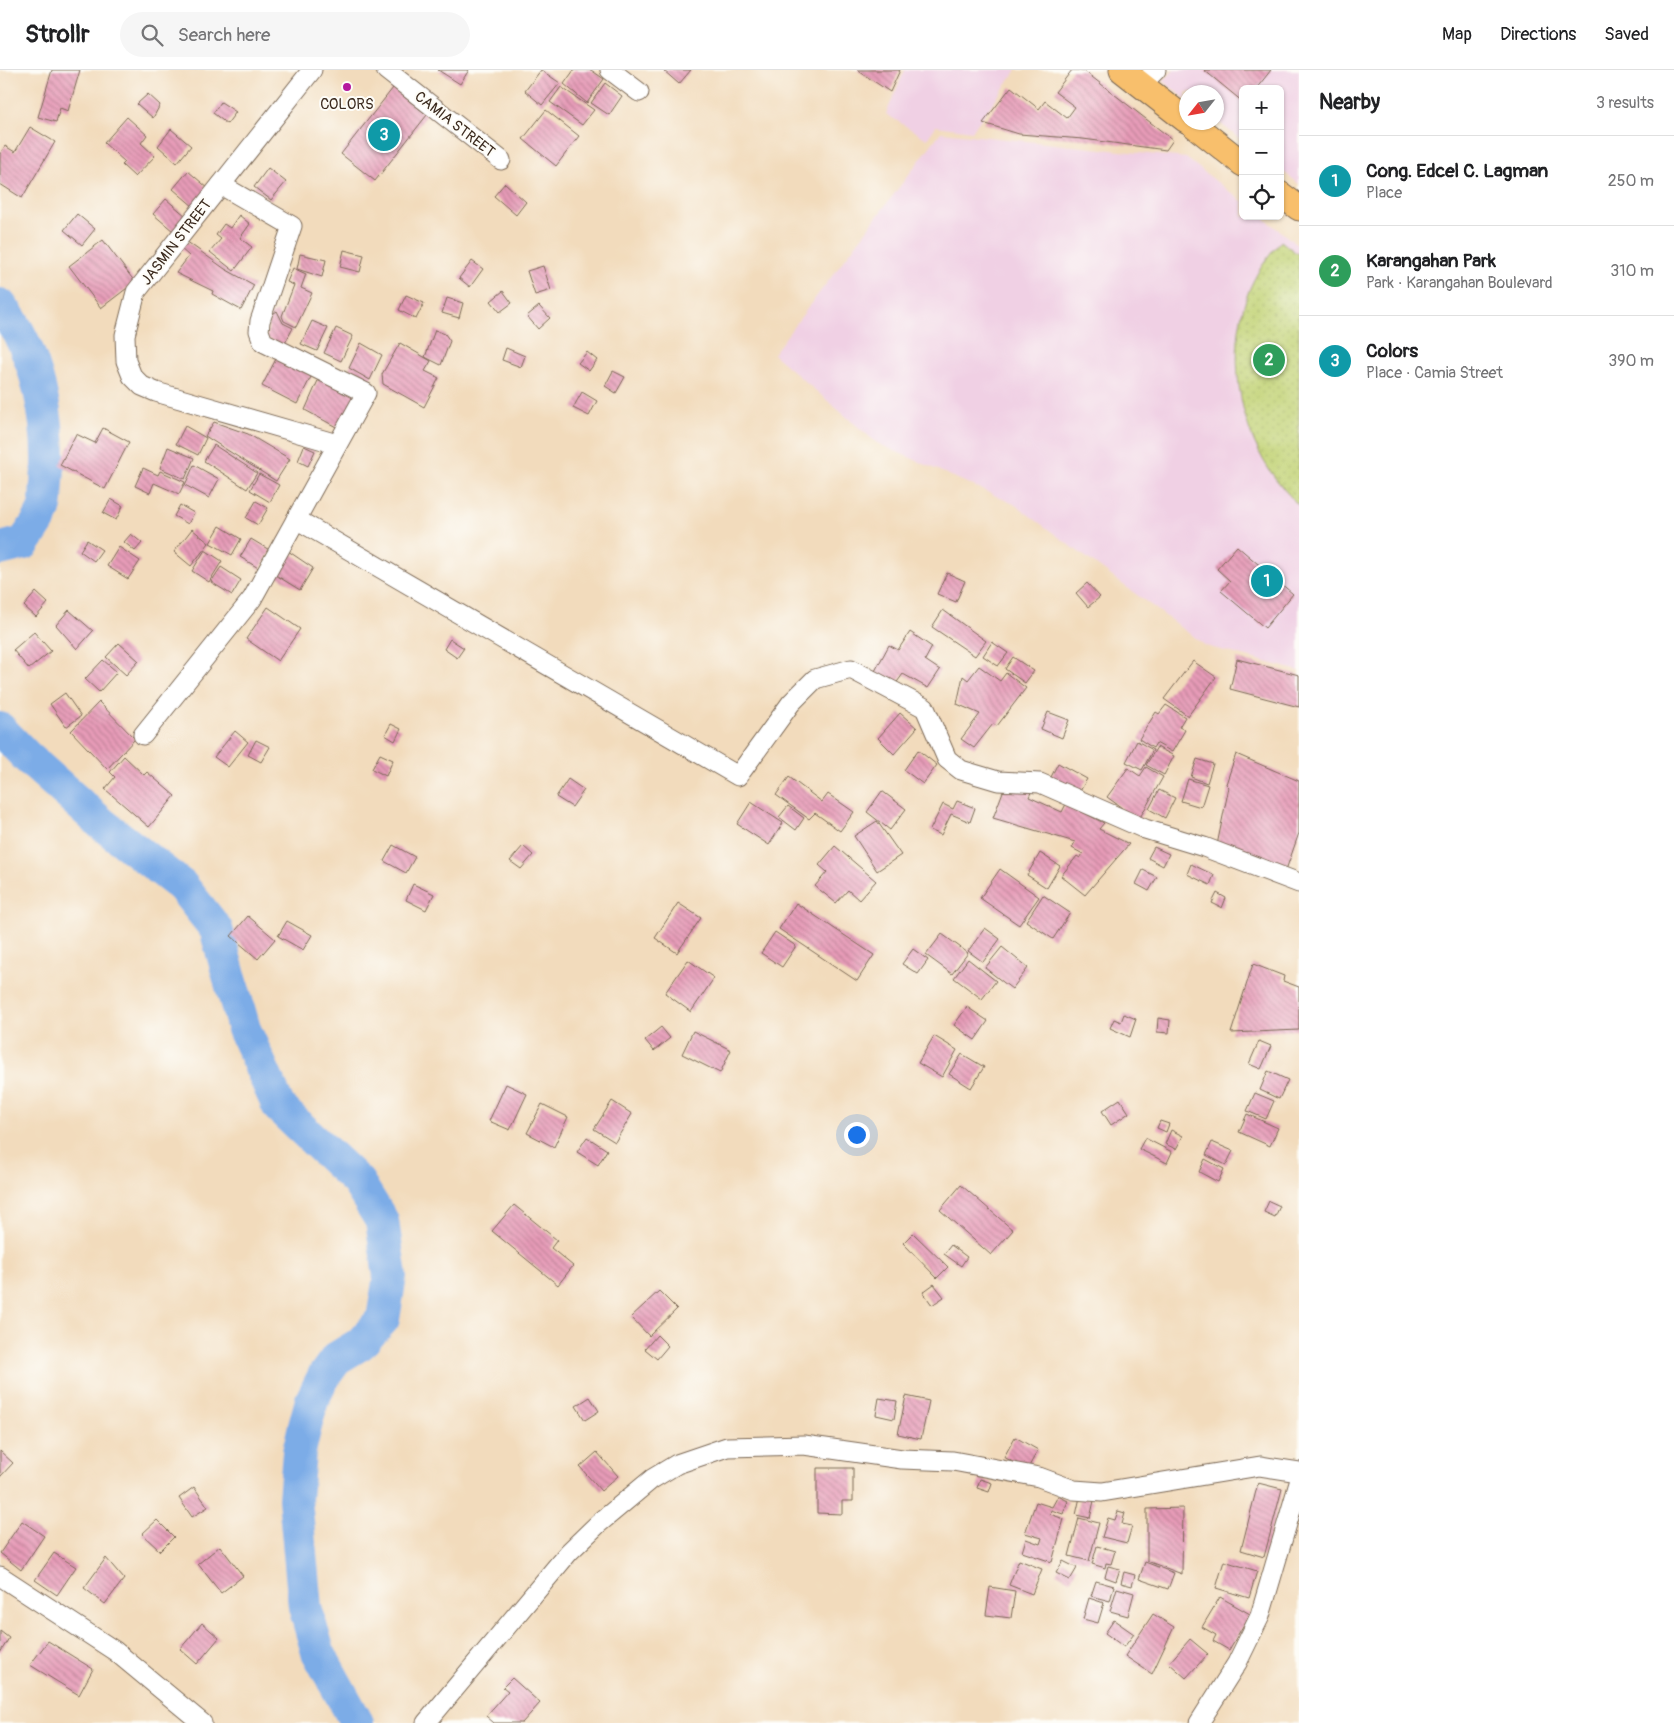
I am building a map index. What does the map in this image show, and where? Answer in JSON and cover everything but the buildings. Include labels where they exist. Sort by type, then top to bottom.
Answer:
[{"type":"main road","points":[[1140,75],[1179,113]]},
{"type":"main road","points":[[1200,130],[1239,161]]},
{"type":"main road","points":[[1284,197],[1299,208]]},
{"type":"street","name":"JASMIN STREET","points":[[312,70],[136,292],[124,347],[126,361],[132,376],[142,386],[156,392],[337,444]]},
{"type":"street","name":"CAMIA STREET","points":[[386,70],[501,160]]},
{"type":"street","points":[[610,70],[639,92]]},
{"type":"street","points":[[143,735],[252,599],[366,393],[270,347],[260,337],[260,321],[292,226],[221,185]]},
{"type":"street","points":[[296,519],[738,776],[791,703],[815,679],[851,670],[925,708],[947,759],[961,770],[998,781],[1040,783],[1145,829],[1204,847],[1299,883]]},
{"type":"street","points":[[426,1723],[569,1552],[598,1524],[652,1479],[677,1464],[727,1447],[804,1445],[902,1459],[953,1461],[1039,1478],[1074,1490],[1102,1492],[1260,1466],[1299,1472]]},
{"type":"street","points":[[1199,1723],[1237,1663],[1260,1616],[1299,1483]]},
{"type":"street","points":[[0,1576],[115,1651],[202,1723]]},
{"type":"shaded area","points":[[905,70],[1017,70],[972,131],[936,126],[927,139],[886,114]]},
{"type":"shaded area","points":[[1174,70],[1299,70],[1299,184],[1284,172],[1284,85],[1239,85],[1239,138],[1224,126],[1224,85],[1179,85],[1179,94],[1163,81]]},
{"type":"shaded area","points":[[941,132],[1186,158],[1239,199],[1239,220],[1266,220],[1299,246],[1299,671],[1206,646],[1014,504],[877,443],[773,354]]},
{"type":"green space","points":[[1281,241],[1299,255],[1299,506],[1270,471],[1259,451],[1243,408],[1237,363],[1241,318],[1247,296],[1261,267]]},
{"type":"waterway","points":[[0,305],[13,323],[33,366],[44,413],[48,461],[46,503],[39,521],[24,543],[0,549]]},
{"type":"waterway","points":[[0,729],[27,757],[102,824],[182,886],[216,929],[244,1029],[279,1107],[358,1182],[382,1221],[390,1276],[383,1319],[360,1344],[337,1358],[324,1376],[312,1400],[299,1452],[295,1499],[305,1607],[318,1652],[357,1723]]},
{"type":"place","name":"COLORS","points":[[347,87]]},
{"type":"place","name":"Colors","points":[[384,135]]},
{"type":"place","name":"Karangahan Park","points":[[1269,360]]},
{"type":"place","name":"Cong. Edcel C. Lagman","points":[[1267,581]]}]
